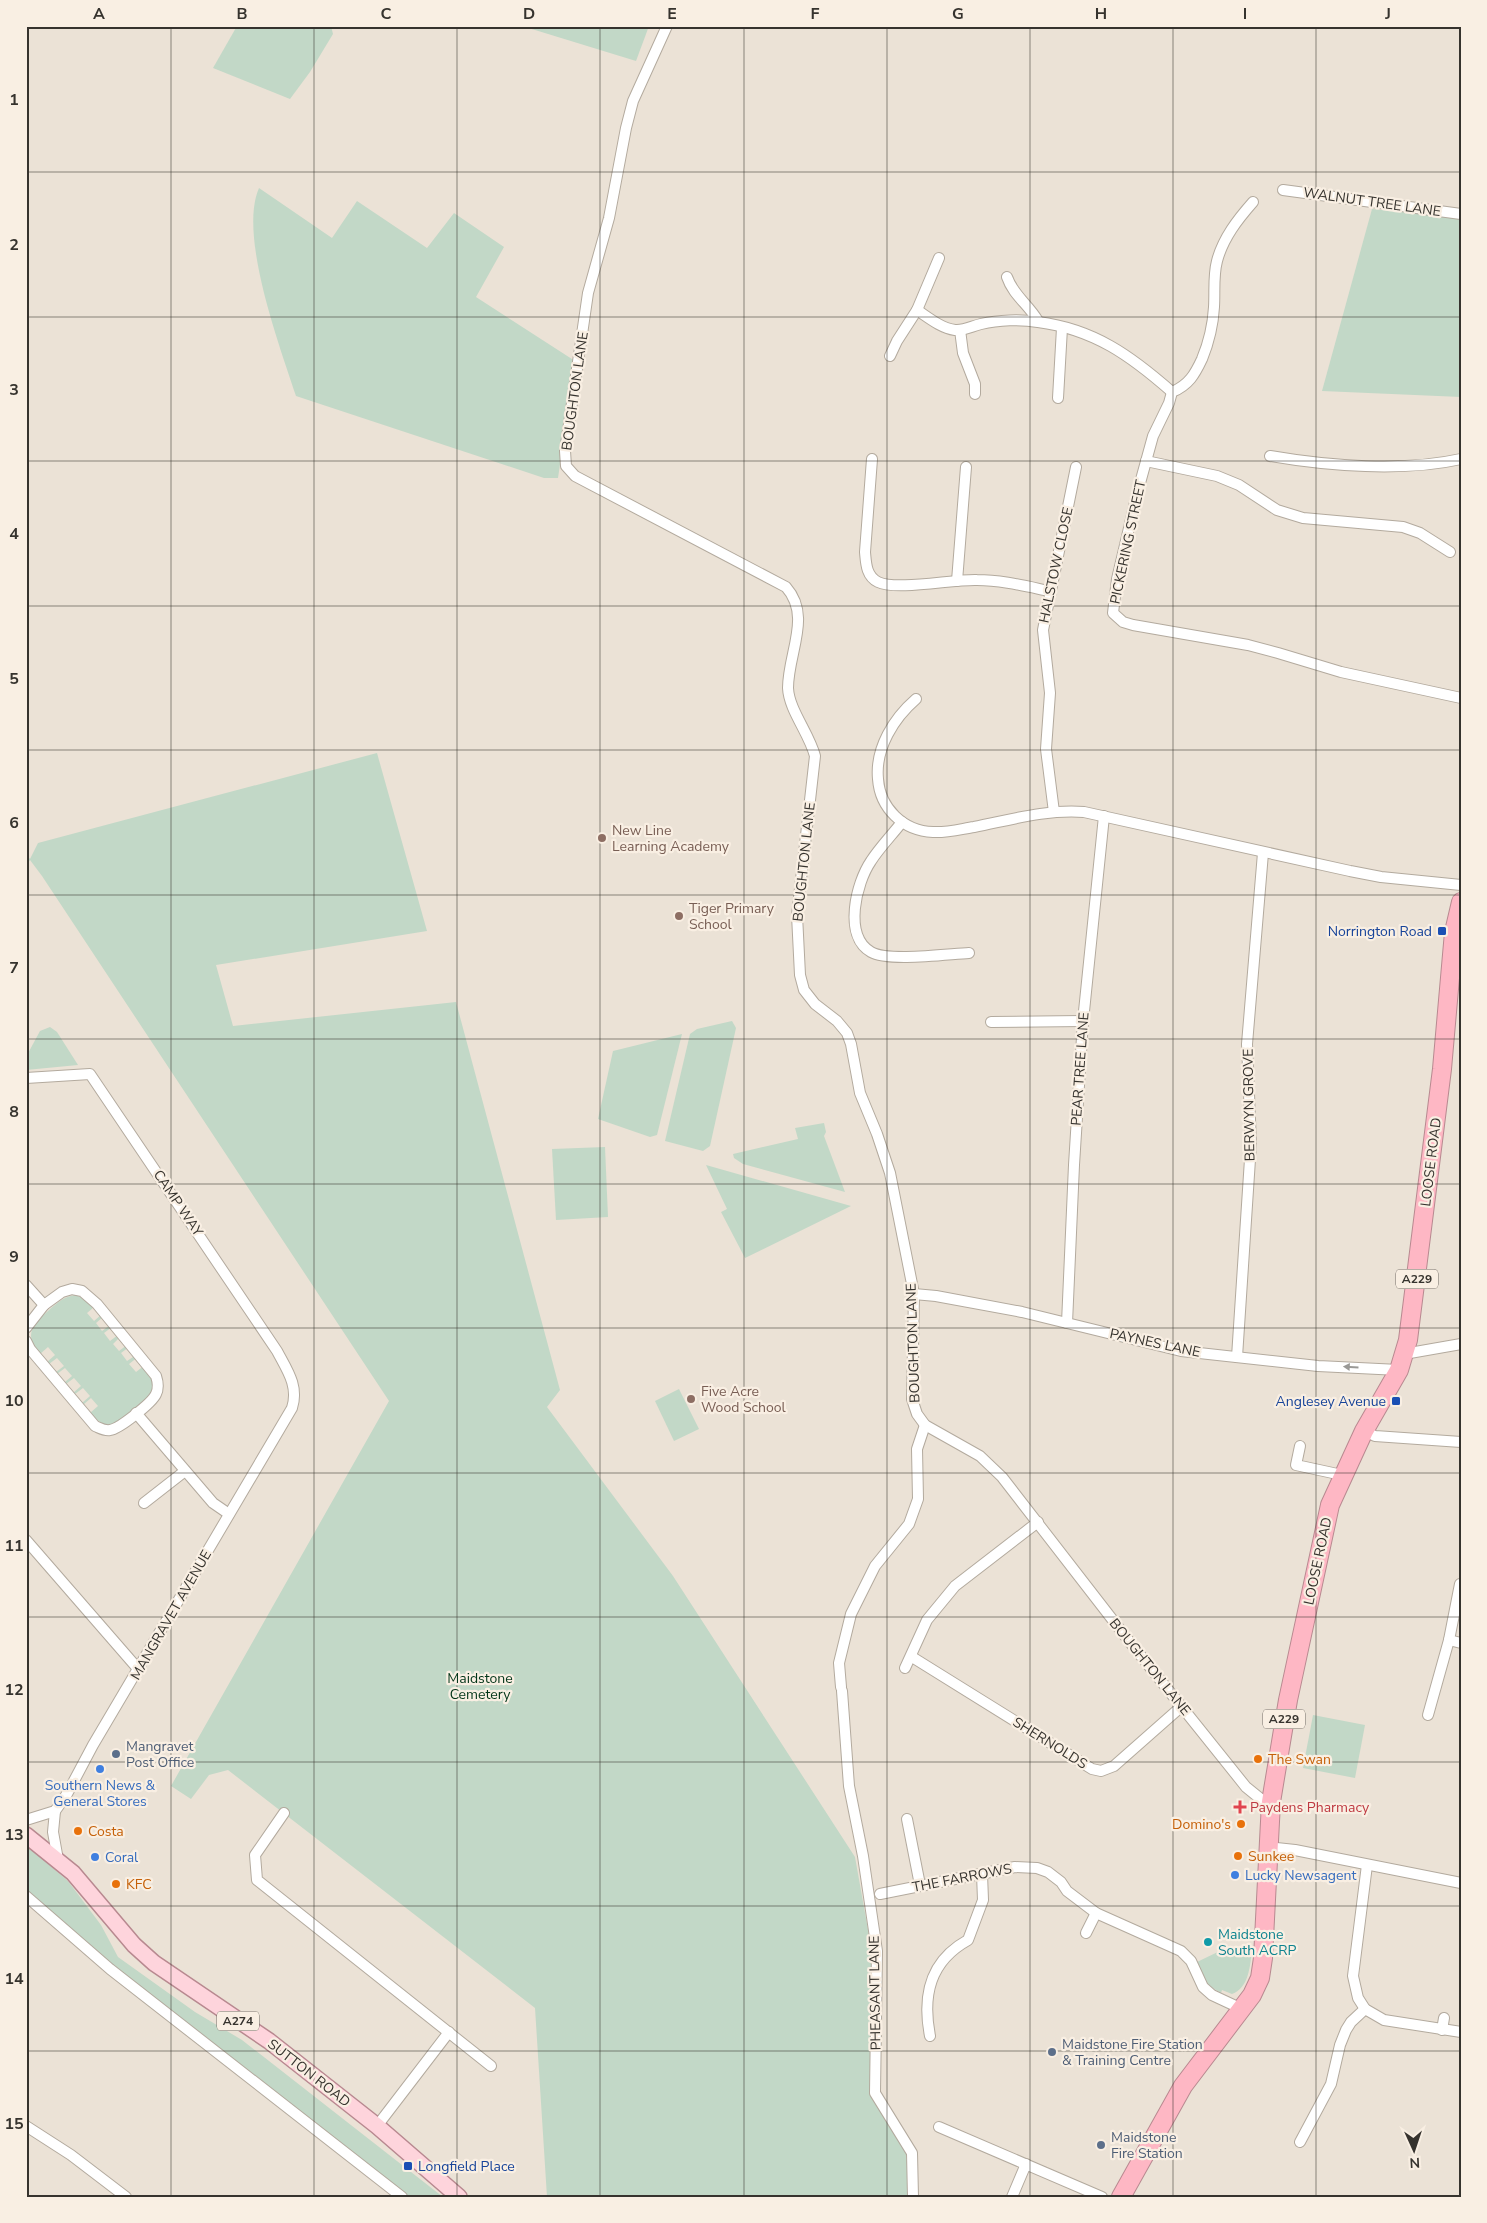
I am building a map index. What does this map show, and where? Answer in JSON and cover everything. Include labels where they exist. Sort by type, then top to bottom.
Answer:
[{"type":"highway","name":"LOOSE ROAD","points":[[1121,2197],[1184,2086],[1252,1995],[1260,1978],[1264,1958],[1271,1802],[1288,1700],[1330,1505],[1342,1475],[1364,1431],[1402,1362],[1415,1293],[1442,1069],[1454,932],[1461,902]]},
{"type":"main road","name":"SUTTON ROAD","points":[[26,1835],[73,1873],[134,1945],[154,1963],[269,2041],[377,2126],[458,2196]]},
{"type":"street","name":"BOUGHTON LANE","points":[[667,26],[633,101],[609,218],[588,293],[565,451],[566,466],[574,476],[786,587],[794,596],[799,612],[788,689],[791,703],[811,741],[815,756],[797,915],[800,975],[804,990],[816,1004],[837,1021],[847,1033],[852,1044],[860,1093],[877,1134],[895,1195],[914,1294],[912,1398],[917,1414],[925,1425],[980,1456],[992,1466],[1246,1787],[1262,1800],[1271,1802]]},
{"type":"street","name":"WALNUT TREE LANE","points":[[1283,190],[1461,214]]},
{"type":"street","points":[[917,310],[941,325],[960,330],[988,323],[1038,322],[1080,331],[1116,348],[1172,392],[1183,387],[1190,380],[1197,371],[1208,346],[1213,315],[1217,259],[1231,230],[1253,202]]},
{"type":"street","points":[[890,356],[896,341],[917,310],[939,258]]},
{"type":"street","points":[[1007,277],[1010,286],[1030,308],[1038,322]]},
{"type":"street","points":[[1058,398],[1062,328]]},
{"type":"street","points":[[960,330],[963,353],[975,384],[975,394]]},
{"type":"street","name":"PICKERING STREET","points":[[1172,392],[1169,403],[1153,436],[1117,579],[1112,609],[1118,618],[1132,625],[1278,652],[1341,672],[1461,698]]},
{"type":"street","points":[[1270,456],[1309,461],[1383,466],[1461,459]]},
{"type":"street","points":[[872,459],[865,552],[866,566],[871,577],[884,584],[898,585],[957,580],[998,581],[1049,591]]},
{"type":"street","points":[[1146,461],[1222,478],[1250,492],[1269,506],[1303,518],[1403,528],[1420,533],[1450,552]]},
{"type":"street","points":[[957,580],[966,466]]},
{"type":"street","name":"HALSTOW CLOSE","points":[[1054,812],[1046,749],[1050,687],[1043,630],[1049,591],[1076,467]]},
{"type":"street","points":[[916,699],[896,718],[881,752],[877,770],[879,786],[885,803],[902,822],[923,831],[941,832],[1054,812],[1084,812],[1381,877],[1461,886]]},
{"type":"street","name":"PEAR TREE LANE","points":[[1067,1323],[1083,1021],[1104,816]]},
{"type":"street","points":[[902,822],[870,862],[857,893],[854,920],[858,940],[871,952],[888,956],[970,953]]},
{"type":"street","name":"BERWYN GROVE","points":[[1237,1357],[1251,1153],[1247,1044],[1263,852]]},
{"type":"street","points":[[991,1022],[1083,1021]]},
{"type":"street","name":"CAMP WAY","points":[[26,1078],[90,1074],[271,1343],[292,1378],[295,1389]]},
{"type":"street","points":[[26,1285],[44,1305]]},
{"type":"street","points":[[26,1328],[44,1305],[62,1292],[72,1289],[82,1290],[97,1304],[156,1376],[158,1387],[156,1396],[136,1413],[111,1430],[102,1430],[95,1426],[30,1349],[26,1341]]},
{"type":"street","name":"PAYNES LANE","points":[[914,1294],[975,1303],[1181,1351],[1318,1366],[1402,1362],[1461,1344]]},
{"type":"street","name":"MANGRAVET AVENUE","points":[[55,1812],[292,1408],[295,1389]]},
{"type":"street","points":[[136,1413],[213,1503],[229,1514]]},
{"type":"street","name":"PHEASANT LANE","points":[[913,2197],[912,2153],[876,2093],[877,1951],[863,1856],[849,1786],[840,1663],[851,1614],[875,1566],[909,1524],[918,1499],[917,1449],[925,1425]]},
{"type":"street","points":[[1364,1431],[1375,1436],[1461,1442]]},
{"type":"street","points":[[1300,1446],[1296,1465],[1342,1475]]},
{"type":"street","points":[[144,1503],[185,1471]]},
{"type":"street","points":[[905,1668],[912,1657],[916,1642],[927,1620],[956,1586],[1038,1522]]},
{"type":"street","points":[[26,1540],[139,1670]]},
{"type":"street","points":[[1428,1715],[1449,1640],[1460,1584]]},
{"type":"street","points":[[1449,1640],[1461,1643]]},
{"type":"street","name":"SHERNOLDS","points":[[912,1657],[1092,1769],[1102,1771],[1114,1766],[1182,1706]]},
{"type":"street","points":[[26,1820],[55,1812],[54,1832],[58,1860]]},
{"type":"street","points":[[284,1813],[255,1854],[257,1880],[491,2066]]},
{"type":"street","points":[[907,1819],[920,1885]]},
{"type":"street","points":[[1268,1846],[1461,1882]]},
{"type":"street","points":[[1368,1865],[1353,1976],[1356,1993],[1365,2009],[1384,2020],[1461,2032]]},
{"type":"street","name":"THE FARROWS","points":[[880,1894],[1015,1867],[1043,1870],[1061,1882],[1067,1891],[1096,1913],[1181,1951],[1191,1962],[1203,1987],[1212,1995],[1242,2009]]},
{"type":"street","points":[[930,2036],[926,2000],[941,1960],[953,1948],[968,1940],[983,1900],[982,1874]]},
{"type":"street","points":[[26,1896],[110,1969],[402,2197]]},
{"type":"street","points":[[1086,1933],[1096,1913]]},
{"type":"street","points":[[1300,2142],[1305,2121],[1332,2084],[1338,2053],[1346,2030],[1350,2022],[1365,2009]]},
{"type":"street","points":[[1442,2030],[1444,2018]]},
{"type":"street","points":[[377,2126],[449,2032]]},
{"type":"street","points":[[26,2126],[71,2155],[126,2197]]},
{"type":"street","points":[[939,2127],[1102,2197]]},
{"type":"street","points":[[1012,2197],[1026,2164]]},
{"type":"green space","points":[[237,26],[331,26],[333,34],[310,72],[290,99],[213,68]]},
{"type":"green space","points":[[522,26],[649,26],[636,61]]},
{"type":"green space","points":[[259,188],[332,238],[357,201],[427,248],[454,213],[504,247],[476,297],[575,361],[558,478],[544,478],[296,396],[272,321],[257,262],[254,208]]},
{"type":"green space","points":[[1372,209],[1461,217],[1461,397],[1322,391]]},
{"type":"green space","name":"Maidstone Cemetery","points":[[377,753],[427,931],[216,965],[233,1026],[456,1002],[560,1390],[547,1407],[673,1576],[855,1857],[872,1952],[871,2093],[908,2154],[909,2197],[547,2197],[535,2008],[228,1770],[209,1775],[191,1799],[171,1786],[389,1401],[42,876],[30,860],[26,866],[26,854],[30,859],[38,843]]},
{"type":"green space","points":[[732,1021],[736,1028],[710,1146],[703,1151],[665,1141],[690,1034],[697,1029]]},
{"type":"green space","points":[[50,1027],[57,1032],[78,1065],[26,1070],[26,1057],[40,1031]]},
{"type":"green space","points":[[682,1034],[657,1135],[650,1137],[598,1119],[613,1051]]},
{"type":"green space","points":[[824,1123],[826,1132],[824,1136],[845,1192],[743,1164],[734,1158],[733,1154],[798,1139],[795,1128]]},
{"type":"green space","points":[[605,1147],[608,1217],[556,1220],[552,1149]]},
{"type":"green space","points":[[706,1165],[851,1206],[745,1258],[721,1212],[727,1209]]},
{"type":"green space","points":[[75,1295],[86,1299],[94,1307],[87,1313],[94,1321],[101,1315],[103,1317],[96,1323],[102,1331],[110,1325],[112,1327],[104,1333],[110,1341],[118,1335],[120,1337],[113,1344],[119,1351],[127,1345],[129,1347],[121,1353],[127,1361],[136,1355],[138,1357],[129,1364],[136,1372],[145,1365],[151,1376],[153,1385],[147,1401],[113,1426],[103,1424],[90,1413],[98,1406],[91,1398],[84,1404],[82,1403],[90,1396],[83,1388],[75,1394],[73,1393],[81,1386],[74,1378],[66,1384],[65,1382],[72,1376],[65,1368],[57,1374],[56,1372],[64,1366],[57,1358],[49,1364],[47,1362],[55,1355],[48,1347],[40,1354],[32,1341],[31,1335],[34,1325],[60,1301]]},
{"type":"green space","points":[[679,1389],[699,1429],[674,1441],[655,1401]]},
{"type":"green space","points":[[1313,1715],[1365,1725],[1355,1778],[1303,1768]]},
{"type":"green space","points":[[26,1845],[68,1881],[101,1925],[118,1957],[195,2012],[242,2040],[443,2197],[408,2197],[109,1964],[26,1894]]},
{"type":"green space","points":[[1226,1948],[1252,1950],[1248,1976],[1242,1987],[1232,1994],[1222,1990],[1221,1993],[1212,1987],[1201,1977],[1197,1967],[1197,1962]]},
{"type":"place","name":"New Line Learning Academy","points":[[602,838]]},
{"type":"place","name":"Tiger Primary School","points":[[679,916]]},
{"type":"place","name":"Norrington Road","points":[[1442,931]]},
{"type":"place","name":"Five Acre Wood School","points":[[691,1399]]},
{"type":"place","name":"Anglesey Avenue","points":[[1396,1401]]},
{"type":"place","name":"Mangravet Post Office","points":[[116,1754]]},
{"type":"place","name":"The Swan","points":[[1258,1759]]},
{"type":"place","name":"Southern News & General Stores","points":[[100,1769]]},
{"type":"place","name":"Paydens Pharmacy","points":[[1240,1807]]},
{"type":"place","name":"Domino's","points":[[1241,1824]]},
{"type":"place","name":"Costa","points":[[78,1831]]},
{"type":"place","name":"Sunkee","points":[[1238,1856]]},
{"type":"place","name":"Coral","points":[[95,1857]]},
{"type":"place","name":"Lucky Newsagent","points":[[1235,1875]]},
{"type":"place","name":"KFC","points":[[116,1884]]},
{"type":"place","name":"Maidstone South ACRP","points":[[1208,1942]]},
{"type":"place","name":"Maidstone Fire Station & Training Centre","points":[[1052,2052]]},
{"type":"place","name":"Maidstone Fire Station","points":[[1101,2145]]},
{"type":"place","name":"Longfield Place","points":[[408,2166]]}]
